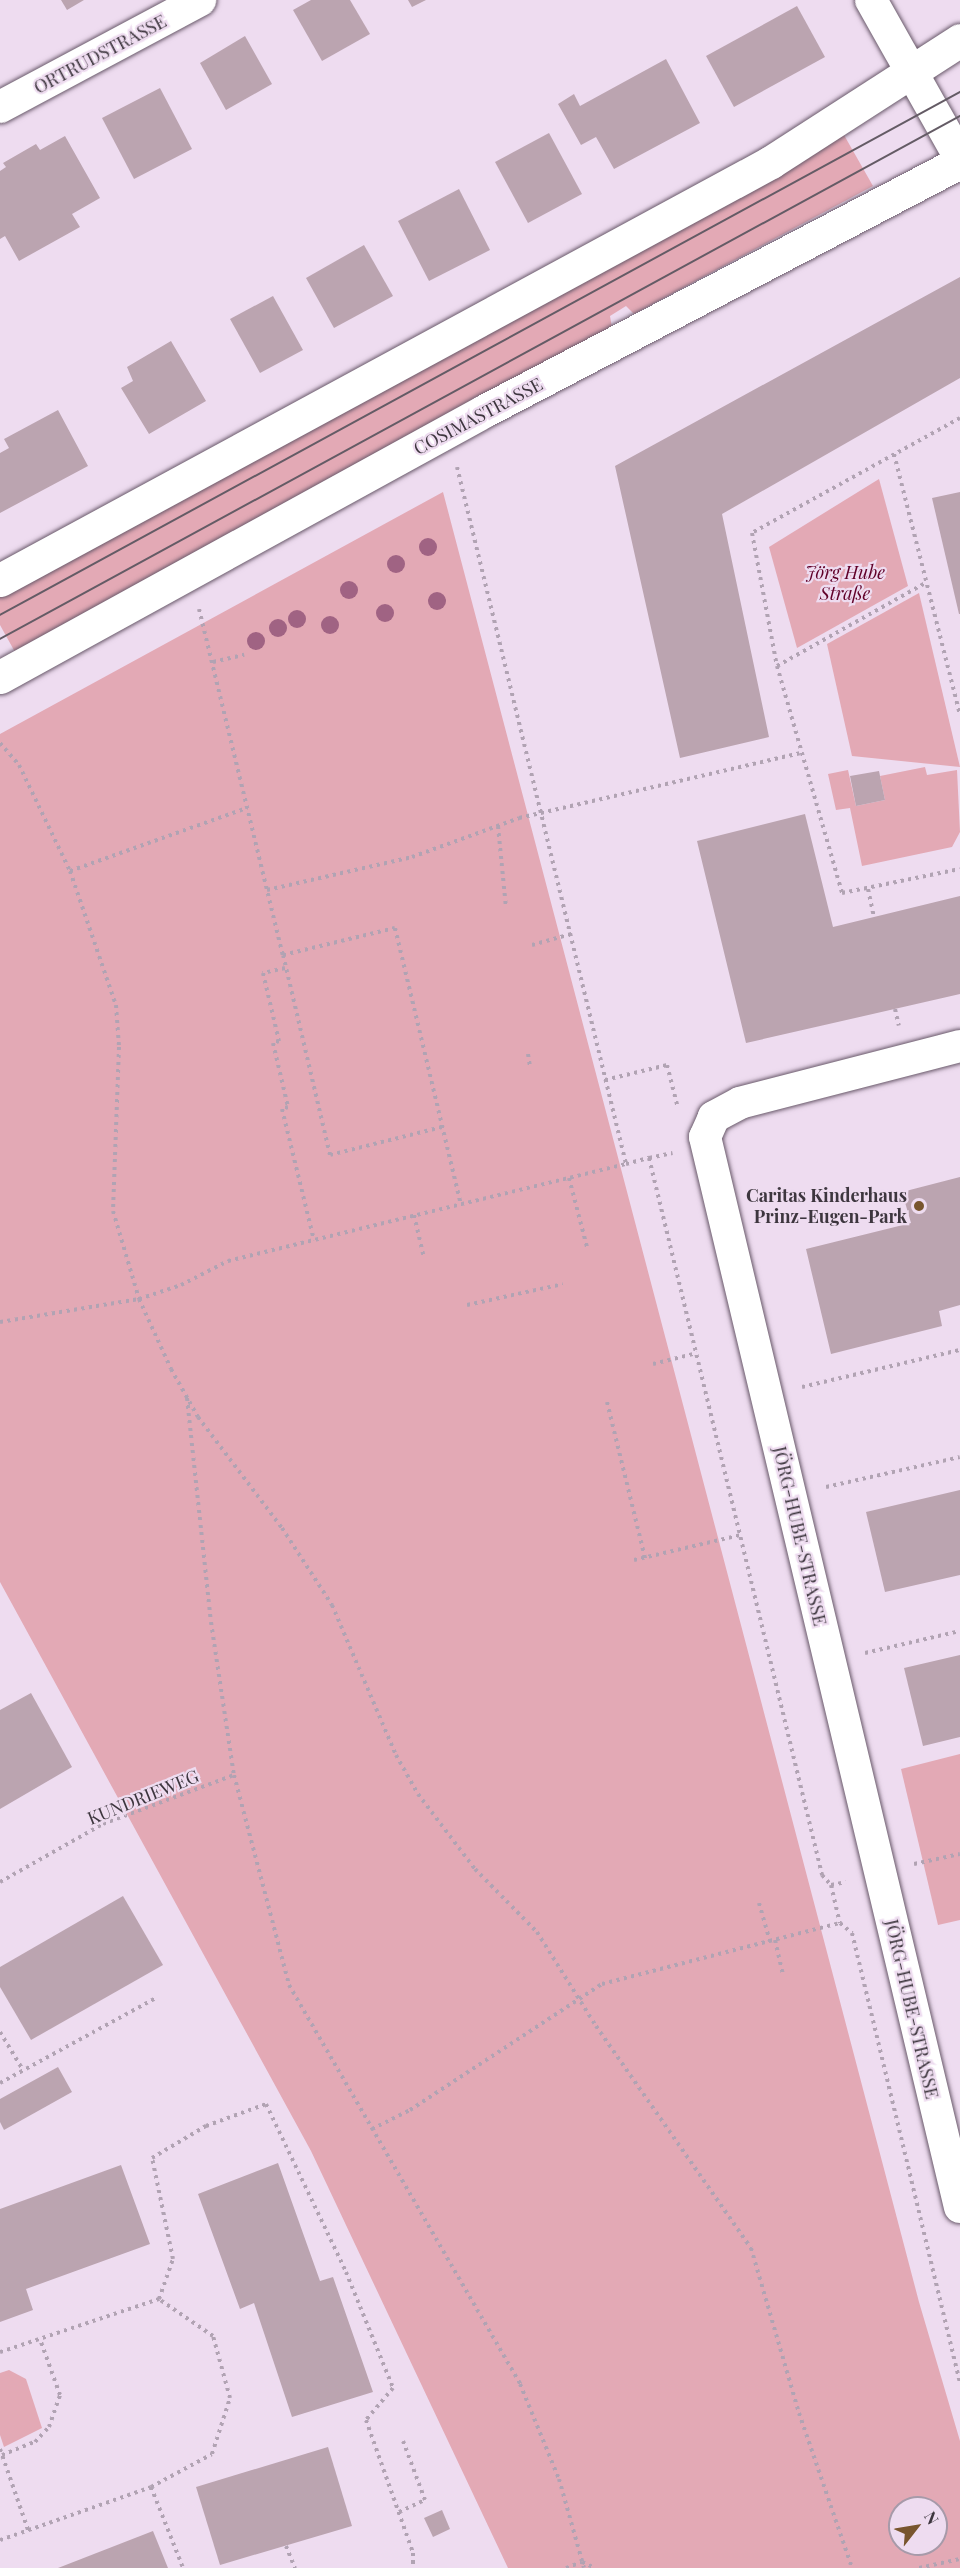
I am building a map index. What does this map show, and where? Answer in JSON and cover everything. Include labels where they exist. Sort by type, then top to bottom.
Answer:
[{"type":"main road","points":[[0,580],[771,162],[848,115],[910,69],[960,40]]},
{"type":"main road","name":"COSIMASTRASSE","points":[[0,677],[484,411],[960,160]]},
{"type":"street","name":"ORTRUDSTRASSE","points":[[0,107],[200,0]]},
{"type":"street","name":"COSIMASTRASSE","points":[[872,0],[960,160]]},
{"type":"street","name":"JÖRG-HUBE-STRASSE","points":[[960,1046],[726,1108],[710,1123],[706,1145],[960,2207]]},
{"type":"path","points":[[960,417],[752,532],[777,666],[800,753],[842,893],[960,869]]},
{"type":"path","points":[[894,454],[960,715]]},
{"type":"path","points":[[457,466],[626,1164]]},
{"type":"path","points":[[777,666],[927,582]]},
{"type":"path","points":[[199,607],[330,1155],[442,1127]]},
{"type":"path","points":[[213,662],[244,655]]},
{"type":"path","points":[[0,742],[19,765],[70,871],[116,1005],[119,1047],[112,1211],[139,1299],[187,1396],[309,1566],[332,1605],[396,1755],[418,1794],[475,1869],[537,1932],[751,2248],[799,2413],[852,2568]]},
{"type":"path","points":[[267,890],[412,857],[542,812],[800,753]]},
{"type":"path","points":[[70,871],[248,808]]},
{"type":"path","points":[[498,826],[506,907]]},
{"type":"path","points":[[868,889],[874,918]]},
{"type":"path","points":[[283,955],[395,928],[461,1204]]},
{"type":"path","points":[[532,945],[571,934]]},
{"type":"path","points":[[285,968],[263,973],[279,1041],[273,1043],[288,1107],[282,1109],[314,1240]]},
{"type":"path","points":[[528,1054],[530,1066]]},
{"type":"path","points":[[605,1080],[667,1065],[680,1118]]},
{"type":"path","points":[[0,1322],[139,1299],[181,1285],[228,1260],[649,1158],[822,1875],[831,1886],[840,1923],[852,1933],[960,2383]]},
{"type":"path","points":[[569,1178],[587,1247]]},
{"type":"path","points":[[414,1215],[424,1258]]},
{"type":"path","points":[[467,1305],[563,1284]]},
{"type":"path","points":[[766,1395],[960,1350]]},
{"type":"path","points":[[653,1364],[697,1353]]},
{"type":"path","points":[[187,1396],[211,1622],[234,1775],[289,1985],[520,2384],[559,2479],[584,2568]]},
{"type":"path","points":[[608,1402],[645,1558]]},
{"type":"path","points":[[790,1495],[960,1457]]},
{"type":"path","points":[[634,1560],[741,1535]]},
{"type":"path","points":[[829,1661],[960,1631]]},
{"type":"path","name":"KUNDRIEWEG","points":[[0,1882],[103,1824],[234,1775]]},
{"type":"path","points":[[879,1872],[960,1854]]},
{"type":"path","points":[[759,1903],[783,1975]]},
{"type":"path","points":[[372,2128],[410,2110],[579,1997],[618,1977],[840,1923]]},
{"type":"path","points":[[0,2083],[156,1998]]},
{"type":"path","points":[[0,2032],[23,2070]]},
{"type":"path","points":[[159,2299],[173,2259],[152,2158],[206,2126],[266,2104],[346,2272],[393,2388],[366,2420],[413,2553],[413,2568]]},
{"type":"path","points":[[0,2352],[159,2299]]},
{"type":"path","points":[[0,2540],[151,2487],[212,2454],[230,2398],[213,2336],[159,2299]]},
{"type":"path","points":[[2,2455],[35,2442],[49,2427],[53,2417],[60,2395],[40,2339]]},
{"type":"path","points":[[399,2512],[425,2500],[403,2441]]},
{"type":"path","points":[[0,2450],[28,2530]]},
{"type":"path","points":[[151,2487],[183,2568]]},
{"type":"path","points":[[286,2546],[295,2568]]},
{"type":"path","points":[[920,2568],[960,2559]]},
{"type":"path","points":[[566,2568],[582,2562],[595,2568]]},
{"type":"green space","points":[[844,135],[873,186],[634,314],[626,306],[610,316],[612,328],[15,652],[0,625],[0,595]]},
{"type":"green space","name":"Jörg Hube Straße","points":[[879,479],[908,586],[797,648],[769,547]]},
{"type":"green space","points":[[443,492],[919,2302],[960,2441],[960,2568],[508,2568],[311,2151],[0,1582],[0,734]]},
{"type":"green space","points":[[919,593],[960,767],[852,756],[827,644]]},
{"type":"green space","points":[[925,767],[927,775],[957,770],[960,832],[952,847],[862,866],[850,808],[836,810],[828,774],[848,770],[856,806],[885,800],[880,776]]},
{"type":"green space","points":[[960,1754],[960,1920],[938,1925],[901,1769]]},
{"type":"green space","points":[[9,2370],[26,2379],[42,2428],[4,2447],[0,2435],[0,2373]]},
{"type":"building","points":[[61,0],[84,0],[67,10]]},
{"type":"building","points":[[311,0],[350,0],[370,34],[322,61],[293,10]]},
{"type":"building","points":[[408,0],[426,0],[412,7]]},
{"type":"building","points":[[797,6],[825,57],[734,107],[706,56]]},
{"type":"building","points":[[245,36],[272,84],[226,110],[200,63]]},
{"type":"building","points":[[666,59],[700,123],[614,169],[596,137],[581,145],[558,104],[574,94],[580,106]]},
{"type":"building","points":[[160,88],[192,149],[134,179],[102,118]]},
{"type":"building","points":[[549,133],[582,194],[528,223],[495,162]]},
{"type":"building","points":[[65,136],[100,198],[72,214],[80,227],[19,261],[5,236],[0,239],[0,171],[6,167],[3,163],[36,144],[40,150]]},
{"type":"building","points":[[459,189],[490,250],[429,281],[398,221]]},
{"type":"building","points":[[364,245],[393,296],[334,328],[306,278]]},
{"type":"building","points":[[960,277],[960,378],[722,514],[769,737],[680,758],[615,466]]},
{"type":"building","points":[[273,296],[303,350],[260,373],[230,319]]},
{"type":"building","points":[[171,341],[206,401],[149,434],[121,388],[133,381],[127,367]]},
{"type":"building","points":[[58,410],[88,466],[0,513],[0,453],[9,448],[4,439]]},
{"type":"building","points":[[960,492],[960,614],[959,614],[932,498]]},
{"type":"building","points":[[879,771],[885,800],[856,806],[850,776]]},
{"type":"building","points":[[805,814],[833,927],[960,896],[960,994],[746,1043],[697,841]]},
{"type":"building","points":[[960,1177],[960,1305],[939,1311],[942,1326],[831,1354],[806,1249],[911,1223],[902,1192]]},
{"type":"building","points":[[960,1490],[960,1575],[885,1592],[866,1512]]},
{"type":"building","points":[[960,1655],[960,1737],[923,1746],[904,1668]]},
{"type":"building","points":[[31,1693],[72,1767],[0,1809],[0,1710]]},
{"type":"building","points":[[123,1896],[163,1965],[31,2040],[0,1987],[0,1967]]},
{"type":"building","points":[[58,2067],[72,2092],[4,2130],[0,2122],[0,2099]]},
{"type":"building","points":[[278,2163],[320,2281],[333,2277],[373,2392],[292,2417],[254,2303],[240,2309],[198,2194]]},
{"type":"building","points":[[121,2165],[150,2244],[26,2289],[33,2310],[0,2322],[0,2209]]},
{"type":"building","points":[[328,2447],[352,2526],[220,2565],[196,2487]]},
{"type":"building","points":[[442,2510],[450,2529],[433,2537],[424,2518]]},
{"type":"building","points":[[153,2531],[168,2568],[58,2568]]},
{"type":"tram line","points":[[0,615],[960,92]]},
{"type":"tram line","points":[[0,639],[960,116]]},
{"type":"place","name":"Caritas Kinderhaus Prinz-Eugen-Park","points":[[919,1206]]}]
